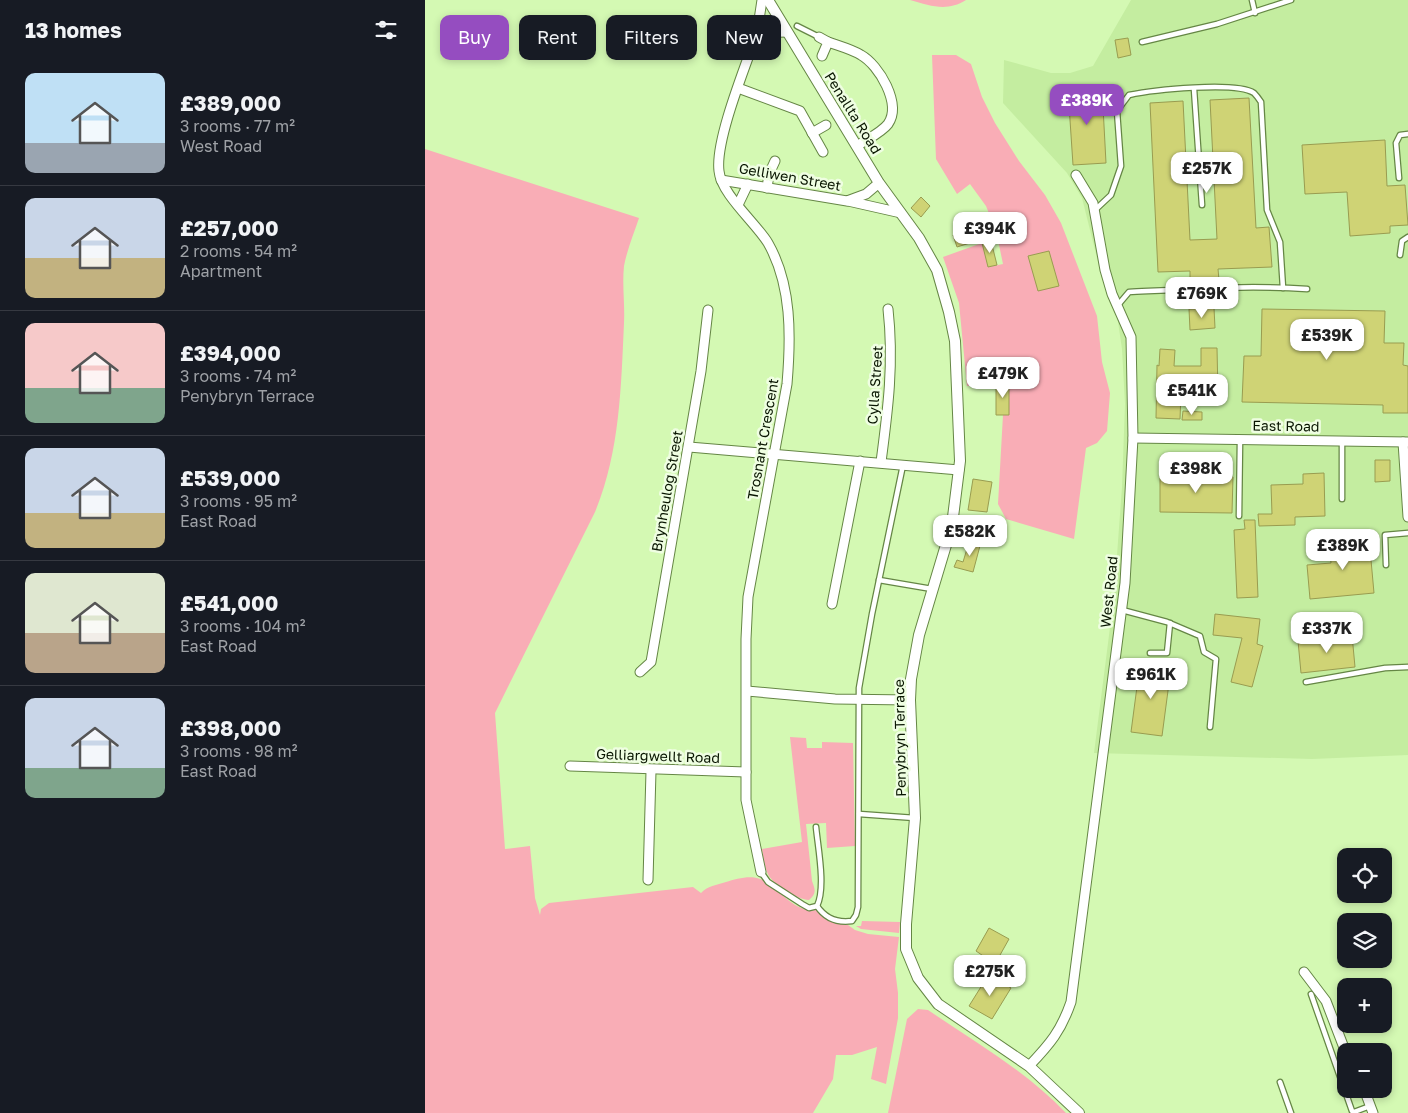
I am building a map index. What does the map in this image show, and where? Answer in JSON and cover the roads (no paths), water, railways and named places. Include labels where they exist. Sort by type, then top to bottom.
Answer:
[{"type":"street","points":[[760,15],[762,0]]},
{"type":"street","name":"Penallta Road","points":[[768,0],[879,183],[901,213]]},
{"type":"street","points":[[781,32],[787,32]]},
{"type":"street","points":[[819,37],[861,55],[872,64],[892,96],[894,111],[888,124],[857,146]]},
{"type":"street","points":[[822,56],[829,42]]},
{"type":"street","points":[[721,180],[719,170],[721,146],[748,60]]},
{"type":"street","points":[[738,88],[799,111],[823,152]]},
{"type":"street","points":[[812,133],[826,125]]},
{"type":"street","points":[[767,188],[769,174],[775,161]]},
{"type":"street","name":"West Road","points":[[1029,1066],[1064,1024],[1071,1002],[1125,583],[1133,438],[1131,337],[1105,270],[1093,203],[1076,175]]},
{"type":"street","name":"Gelliwen Street","points":[[721,180],[847,201],[866,194],[879,183]]},
{"type":"street","name":"Trosnant Crescent","points":[[721,180],[768,243],[780,271],[789,323],[790,352],[787,384],[748,597],[746,800],[761,872]]},
{"type":"street","points":[[738,205],[748,184]]},
{"type":"street","points":[[847,201],[901,213]]},
{"type":"street","name":"Penybryn Terrace","points":[[901,213],[919,238],[937,270],[949,312],[955,341],[959,470],[952,525],[919,635],[911,679],[910,700],[915,818],[906,924],[907,949],[918,978],[938,1004],[1029,1066],[1079,1113]]},
{"type":"street","name":"Cylla Street","points":[[881,462],[889,400],[892,345],[888,309]]},
{"type":"street","name":"Brynheulog Street","points":[[640,672],[651,662],[689,447],[708,310]]},
{"type":"street","name":"East Road","points":[[1133,438],[1406,442]]},
{"type":"street","points":[[1406,442],[1408,517]]},
{"type":"street","points":[[689,447],[959,470]]},
{"type":"street","points":[[832,604],[860,461]]},
{"type":"street","points":[[747,691],[859,700],[910,700]]},
{"type":"street","name":"Gelliargwellt Road","points":[[570,766],[746,772]]},
{"type":"street","points":[[647,880],[651,770]]},
{"type":"street","points":[[1303,972],[1326,1001],[1342,1043]]},
{"type":"street","points":[[1367,1098],[1371,1110]]},
{"type":"lane","points":[[1252,0],[1255,13]]},
{"type":"lane","points":[[1142,42],[1255,13],[1291,0]]},
{"type":"lane","points":[[797,26],[819,37]]},
{"type":"lane","points":[[1194,89],[1202,205]]},
{"type":"lane","points":[[1095,210],[1111,194],[1121,166],[1117,112],[1129,95],[1152,90],[1194,89],[1243,89],[1254,93],[1261,102],[1267,210],[1279,242],[1283,288]]},
{"type":"lane","points":[[1399,178],[1396,143],[1400,135],[1408,134]]},
{"type":"lane","points":[[1400,255],[1402,241],[1408,237]]},
{"type":"lane","points":[[1118,306],[1129,292],[1307,289]]},
{"type":"lane","points":[[1239,516],[1240,440]]},
{"type":"lane","points":[[1342,441],[1342,499]]},
{"type":"lane","points":[[817,906],[822,914],[840,922],[851,921],[856,915],[859,814],[859,700],[868,633],[903,465]]},
{"type":"lane","points":[[1386,565],[1385,535],[1408,533]]},
{"type":"lane","points":[[879,580],[932,589]]},
{"type":"lane","points":[[1122,610],[1170,623],[1200,636],[1204,652],[1216,659],[1210,727]]},
{"type":"lane","points":[[1150,653],[1167,653],[1170,623]]},
{"type":"lane","points":[[1306,682],[1385,668],[1408,667]]},
{"type":"lane","points":[[859,814],[915,818]]},
{"type":"lane","points":[[816,827],[820,884],[820,899],[817,906]]},
{"type":"lane","points":[[761,872],[768,882],[802,904],[809,908],[817,906]]},
{"type":"lane","points":[[1311,994],[1353,1113],[1371,1110]]},
{"type":"lane","points":[[1280,1082],[1291,1113]]}]
